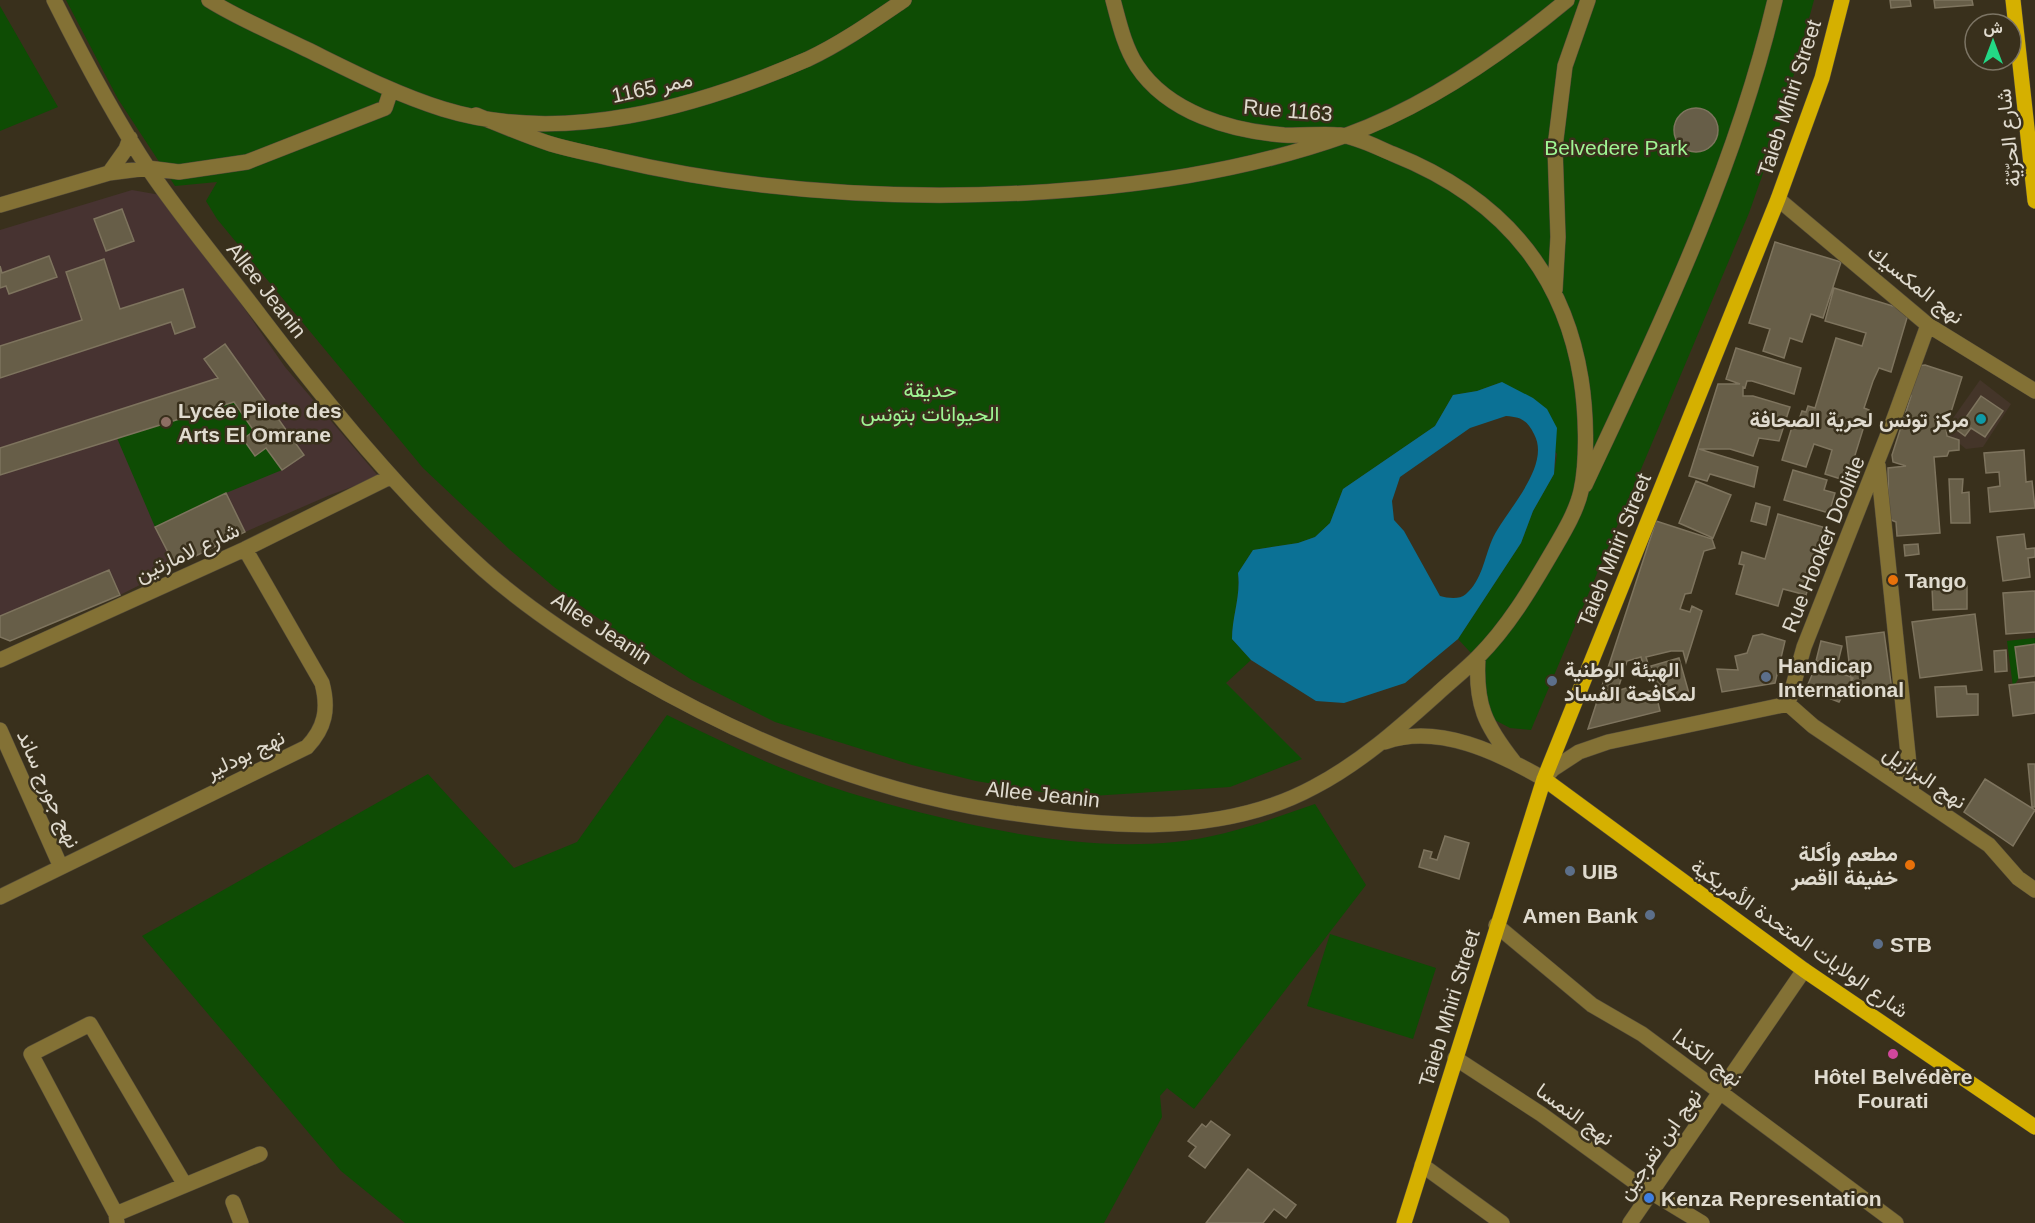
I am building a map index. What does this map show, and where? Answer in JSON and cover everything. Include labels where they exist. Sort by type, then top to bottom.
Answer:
[{"type":"main road","name":"Taieb Mhiri Street","points":[[1404,1223],[1496,925],[1544,779],[1779,199],[1822,78],[1842,0]]},
{"type":"main road","name":"شارع الحرّيّة","points":[[2013,0],[2035,201]]},
{"type":"main road","name":"شارع الولايات المتحدة الأمريكية","points":[[1544,779],[1804,970],[2035,1127]]},
{"type":"street","name":"Allee Jeanin","points":[[54,0],[148,168],[286,350],[390,477],[485,571],[588,648],[677,700],[765,742],[829,768],[917,796],[963,806],[1087,822],[1191,823],[1234,817],[1275,805],[1340,773],[1383,742],[1478,657],[1510,620],[1566,528],[1681,280],[1712,203],[1748,98],[1775,0]]},
{"type":"street","name":"ممر 1165","points":[[209,0],[391,90],[444,110],[500,120],[547,122],[594,120],[673,108],[809,58],[851,35],[904,0]]},
{"type":"street","name":"Rue 1163","points":[[1113,0],[1133,60],[1150,84],[1172,101],[1217,122],[1246,130],[1293,135],[1347,135]]},
{"type":"street","points":[[476,116],[552,144],[676,174],[839,195],[962,196],[1104,189],[1194,176],[1244,165],[1347,135],[1419,103],[1466,74],[1567,0]]},
{"type":"street","points":[[1555,290],[1558,237],[1555,147],[1565,66],[1588,0]]},
{"type":"street","points":[[0,205],[108,173],[148,168],[179,172],[247,162],[385,108],[391,90]]},
{"type":"street","points":[[1347,135],[1429,168],[1455,183],[1509,230],[1555,290],[1565,315],[1581,375],[1584,413],[1581,492]]},
{"type":"street","points":[[108,173],[126,149],[130,138]]},
{"type":"street","name":"نهج المكسيك","points":[[1779,199],[1928,325],[2035,391]]},
{"type":"street","name":"Rue Hooker Doolitle","points":[[1788,704],[1804,647],[1878,462],[1928,325]]},
{"type":"street","points":[[1878,462],[1912,794]]},
{"type":"street","name":"شارع لامارتين","points":[[0,660],[245,549],[390,477]]},
{"type":"street","name":"نهج بودلير","points":[[0,897],[307,747],[317,737],[326,714],[327,700],[322,683],[245,549]]},
{"type":"street","points":[[1478,657],[1477,693],[1481,712],[1495,738],[1514,762]]},
{"type":"street","points":[[1383,742],[1405,737],[1446,738],[1514,762],[1544,779],[1553,769],[1579,752],[1608,742],[1788,704]]},
{"type":"street","name":"نهج البرازيل","points":[[1788,704],[1813,726],[1989,846],[2018,878],[2035,890]]},
{"type":"street","name":"نهج جورج ساند","points":[[0,730],[60,866]]},
{"type":"street","name":"نهج الكندا","points":[[1496,925],[1592,1005],[1642,1034],[1896,1223]]},
{"type":"street","name":"نهج ابن تفرجين","points":[[1630,1223],[1804,970]]},
{"type":"street","points":[[185,1185],[90,1024],[31,1054],[117,1218],[185,1185],[260,1154]]},
{"type":"street","name":"نهج النمسا","points":[[1455,1058],[1541,1114],[1609,1165],[1702,1223]]},
{"type":"street","points":[[1422,1165],[1502,1223]]},
{"type":"street","points":[[233,1202],[241,1223]]},
{"type":"shaded area","name":"Lycée Pilote des Arts El Omrane","points":[[132,190],[166,196],[285,367],[379,477],[330,495],[245,532],[120,595],[10,641],[0,637],[0,230]]},
{"type":"shaded area","points":[[1980,380],[2011,404],[1983,447],[1966,449],[1944,431]]},
{"type":"green space","name":"حديقة الحيوانات بتونس","points":[[66,0],[1814,0],[1781,122],[1749,213],[1531,730],[1510,728],[1491,718],[1481,694],[1483,666],[1458,639],[1521,543],[1533,511],[1554,474],[1557,454],[1502,382],[1477,391],[1453,395],[1435,426],[1343,489],[1330,523],[1315,537],[1298,543],[1253,550],[1238,573],[1232,639],[1251,660],[1226,683],[1302,759],[1230,787],[1092,796],[1048,793],[976,781],[912,765],[775,722],[692,680],[622,635],[554,587],[509,549],[423,468],[217,219],[206,201],[217,182],[175,186],[118,99]]},
{"type":"green space","points":[[0,6],[58,107],[0,131]]},
{"type":"green space","points":[[234,402],[254,431],[255,456],[266,448],[282,470],[226,493],[155,527],[117,438]]},
{"type":"green space","points":[[2035,638],[2035,676],[2019,678],[2013,687],[2007,641]]},
{"type":"green space","points":[[667,715],[775,765],[848,792],[960,822],[1067,841],[1148,844],[1193,840],[1263,822],[1315,804],[1366,885],[1194,1109],[1167,1088],[1160,1096],[1162,1117],[1104,1223],[405,1223],[341,1171],[142,936],[428,774],[514,868],[577,842]]},
{"type":"green space","points":[[1330,934],[1436,968],[1413,1039],[1307,1006]]},
{"type":"water","points":[[1502,382],[1533,398],[1547,409],[1557,428],[1554,474],[1533,511],[1521,543],[1458,639],[1405,683],[1344,703],[1316,701],[1251,660],[1232,639],[1238,573],[1253,550],[1298,543],[1315,537],[1330,523],[1343,489],[1435,426],[1453,395],[1477,391]],"holes":[[[1506,416],[1520,418],[1529,425],[1534,434],[1538,447],[1537,461],[1532,475],[1492,540],[1476,582],[1466,594],[1460,597],[1440,596],[1404,531],[1394,520],[1392,501],[1400,477],[1470,428]]]},
{"type":"building","points":[[1890,0],[1910,0],[1911,6],[1891,8]]},
{"type":"building","points":[[1934,0],[1972,0],[1973,5],[1935,8]]},
{"type":"building","points":[[1696,108],[1711,115],[1718,130],[1711,145],[1696,152],[1681,145],[1674,130],[1681,115]]},
{"type":"building","points":[[122,209],[134,241],[106,251],[94,219]]},
{"type":"building","points":[[1775,242],[1841,262],[1823,318],[1811,314],[1802,342],[1790,338],[1784,358],[1763,351],[1770,329],[1749,323]]},
{"type":"building","points":[[49,256],[57,277],[9,294],[6,286],[0,288],[0,266],[2,273]]},
{"type":"building","points":[[104,259],[120,309],[183,289],[195,327],[175,334],[171,322],[0,378],[0,346],[82,320],[66,272]]},
{"type":"building","points":[[1834,288],[1909,311],[1891,372],[1879,368],[1873,381],[1864,408],[1869,410],[1847,481],[1825,474],[1832,450],[1814,444],[1806,467],[1782,460],[1792,427],[1796,428],[1802,411],[1806,412],[1808,406],[1815,408],[1836,338],[1862,346],[1866,333],[1825,321]]},
{"type":"building","points":[[225,344],[304,455],[282,470],[266,448],[255,456],[243,439],[254,431],[234,402],[0,475],[0,448],[218,378],[204,359]]},
{"type":"building","points":[[1736,348],[1801,368],[1794,394],[1752,381],[1747,381],[1745,388],[1743,387],[1743,396],[1753,396],[1790,407],[1779,441],[1759,438],[1753,456],[1730,449],[1699,449],[1758,467],[1754,487],[1710,474],[1707,481],[1689,476],[1718,384],[1740,384],[1726,379]]},
{"type":"building","points":[[1925,365],[1962,377],[1946,428],[1947,436],[1959,440],[1959,450],[1949,451],[1947,456],[1934,457],[1940,533],[1897,536],[1896,522],[1889,519],[1888,468],[1906,466],[1893,462],[1892,455],[1911,396],[1908,395],[1917,366]]},
{"type":"building","name":"مركز تونس لحرية الصحافة","points":[[1981,396],[2003,411],[1985,437],[1971,428],[1965,436],[1957,430]]},
{"type":"building","points":[[2024,450],[2026,482],[2032,481],[2035,508],[1990,512],[1988,488],[2000,486],[1999,472],[1986,473],[1984,453]]},
{"type":"building","points":[[1793,470],[1827,480],[1824,490],[1835,493],[1829,513],[1784,500]]},
{"type":"building","points":[[1949,479],[1963,479],[1962,493],[1969,492],[1970,523],[1951,523]]},
{"type":"building","points":[[1696,481],[1731,495],[1713,538],[1679,523]]},
{"type":"building","points":[[226,493],[245,532],[175,566],[155,527]]},
{"type":"building","points":[[1756,503],[1770,507],[1766,525],[1751,521]]},
{"type":"building","points":[[1778,514],[1826,528],[1806,595],[1783,589],[1778,606],[1736,594],[1744,565],[1739,564],[1742,552],[1765,559]]},
{"type":"building","points":[[1656,521],[1712,539],[1715,548],[1704,551],[1691,593],[1685,594],[1680,609],[1690,612],[1692,606],[1702,611],[1686,662],[1683,651],[1671,651],[1646,657],[1651,674],[1646,676],[1641,657],[1627,661],[1614,701],[1620,690],[1630,687],[1632,695],[1655,690],[1660,711],[1588,729]]},
{"type":"building","points":[[2024,534],[2026,549],[2035,548],[2035,557],[2028,558],[2030,577],[2003,581],[1997,537]]},
{"type":"building","points":[[1918,544],[1919,554],[1905,556],[1904,545]]},
{"type":"building","points":[[109,570],[120,595],[10,641],[0,637],[0,616]]},
{"type":"building","points":[[1967,586],[1967,609],[1933,610],[1932,587]]},
{"type":"building","points":[[2035,591],[2035,632],[2006,634],[2003,593]]},
{"type":"building","points":[[1975,614],[1982,670],[1920,678],[1912,622]]},
{"type":"building","points":[[1884,632],[1892,690],[1853,695],[1846,637]]},
{"type":"building","points":[[1762,634],[1785,641],[1775,683],[1722,692],[1717,669],[1738,670],[1735,656],[1747,653],[1753,636]]},
{"type":"building","points":[[1821,641],[1842,646],[1837,666],[1816,661]]},
{"type":"building","points":[[2035,644],[2035,676],[2019,678],[2015,647]]},
{"type":"building","points":[[2006,650],[2007,671],[1995,672],[1994,651]]},
{"type":"building","points":[[1679,658],[1690,697],[1671,702],[1666,685],[1657,687],[1651,666]]},
{"type":"building","points":[[1817,663],[1853,678],[1839,702],[1806,689]]},
{"type":"building","points":[[2035,682],[2035,713],[2013,716],[2009,685]]},
{"type":"building","points":[[1966,686],[1967,694],[1978,694],[1978,715],[1937,717],[1935,687]]},
{"type":"building","points":[[2028,764],[2035,764],[2035,807],[2032,807]]},
{"type":"building","points":[[1985,779],[2035,810],[2013,846],[1964,812]]},
{"type":"building","points":[[1445,836],[1469,843],[1459,879],[1419,867],[1424,850],[1432,852],[1430,858],[1437,860]]},
{"type":"building","points":[[1211,1121],[1230,1135],[1205,1168],[1189,1156],[1196,1147],[1188,1141],[1202,1124],[1206,1127]]},
{"type":"building","points":[[1248,1169],[1296,1205],[1286,1218],[1274,1209],[1263,1223],[1206,1223]]},
{"type":"place","name":"مركز تونس لحرية الصحافة","points":[[1981,419]]},
{"type":"place","name":"Lycée Pilote des Arts El Omrane","points":[[166,422]]},
{"type":"place","name":"Tango","points":[[1893,580]]},
{"type":"place","name":"Handicap International","points":[[1766,677]]},
{"type":"place","name":"الهيئة الوطنية لمكافحة الفساد","points":[[1552,681]]},
{"type":"place","name":"مطعم وأكلة خفيفة ااقصر","points":[[1910,865]]},
{"type":"place","name":"UIB","points":[[1570,871]]},
{"type":"place","name":"Amen Bank","points":[[1650,915]]},
{"type":"place","name":"STB","points":[[1878,944]]},
{"type":"place","name":"Hôtel Belvédère Fourati","points":[[1893,1054]]},
{"type":"place","name":"Kenza Representation","points":[[1649,1198]]},
{"type":"park label","name":"Belvedere Park","points":[[1616,147]]}]
